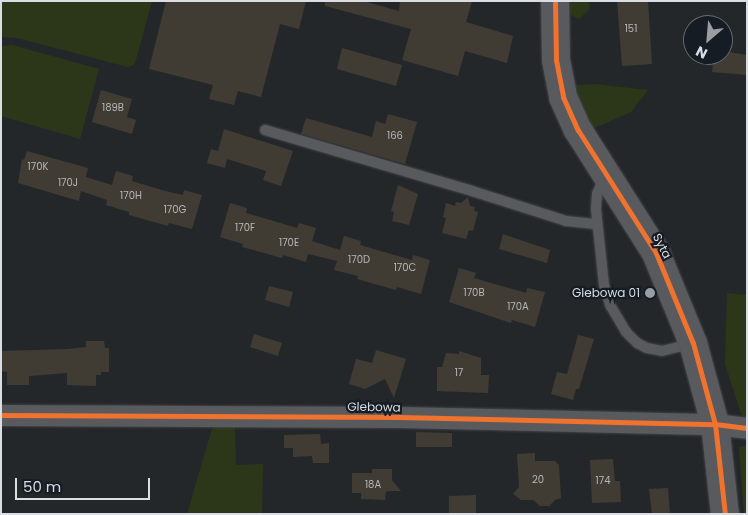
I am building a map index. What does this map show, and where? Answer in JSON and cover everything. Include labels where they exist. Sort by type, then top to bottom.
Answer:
[{"type":"street","name":"Syta","points":[[555,1],[556,60],[562,97],[578,130],[656,253],[693,343],[715,424],[725,514]]},
{"type":"street","name":"Glebowa","points":[[1,415],[391,417],[715,424],[747,428]]},
{"type":"lane","points":[[265,130],[472,191],[566,221],[597,224]]},
{"type":"lane","points":[[606,175],[597,194],[597,224],[604,284],[610,306],[626,332],[637,343],[662,351],[693,343]]},
{"type":"green space","points":[[1,1],[152,1],[136,60],[134,65],[128,67],[17,38],[1,37]]},
{"type":"green space","points":[[567,1],[589,1],[590,9],[579,19],[567,13]]},
{"type":"green space","points":[[12,45],[99,69],[80,139],[1,116],[1,46]]},
{"type":"green space","points":[[595,84],[648,90],[631,112],[590,130],[581,110],[576,85]]},
{"type":"green space","points":[[727,293],[747,295],[747,420],[743,420],[725,364]]},
{"type":"green space","points":[[213,425],[235,425],[236,465],[263,464],[262,514],[187,514]]},
{"type":"green space","points":[[747,446],[747,514],[744,514],[739,447]]},
{"type":"building","points":[[166,1],[306,1],[299,29],[280,24],[261,97],[238,91],[234,105],[209,99],[213,85],[149,69]]},
{"type":"building","points":[[325,1],[363,1],[399,11],[400,1],[472,1],[466,22],[513,36],[507,63],[465,51],[458,76],[402,60],[411,29],[325,6]]},
{"type":"building","points":[[617,1],[648,1],[652,64],[622,66]]},
{"type":"building","points":[[342,48],[402,65],[396,86],[337,69]]},
{"type":"building","points":[[733,53],[747,55],[747,75],[712,72],[713,65],[733,65]]},
{"type":"building","points":[[101,90],[132,99],[127,117],[136,120],[132,134],[92,122]]},
{"type":"building","points":[[388,114],[417,122],[405,164],[301,134],[306,118],[372,137],[376,121],[385,124]]},
{"type":"building","points":[[224,129],[293,151],[281,186],[263,180],[266,171],[227,159],[225,168],[207,163],[211,149],[218,151]]},
{"type":"building","points":[[27,151],[88,168],[86,177],[112,185],[116,171],[133,176],[132,181],[165,191],[183,195],[184,190],[202,195],[192,229],[169,223],[168,226],[129,215],[129,212],[106,205],[107,200],[81,191],[79,201],[18,183],[22,159],[24,160]]},
{"type":"building","points":[[398,185],[418,194],[409,225],[392,221],[394,212],[391,211]]},
{"type":"building","points":[[468,197],[470,206],[475,207],[474,211],[478,212],[473,231],[469,230],[466,239],[442,233],[446,218],[443,217],[446,203],[455,206],[456,202],[461,203]]},
{"type":"building","points":[[230,203],[247,208],[246,213],[297,228],[299,223],[316,228],[312,241],[340,250],[344,236],[361,241],[360,245],[412,260],[413,255],[430,260],[421,294],[397,287],[396,290],[357,279],[358,276],[334,270],[337,261],[308,254],[306,262],[283,255],[282,258],[242,247],[243,244],[220,237]]},
{"type":"building","points":[[503,234],[550,250],[547,263],[499,249]]},
{"type":"building","points":[[459,268],[476,273],[474,278],[526,293],[527,288],[545,292],[535,327],[512,320],[511,323],[449,302]]},
{"type":"building","points":[[269,286],[293,292],[289,307],[265,300]]},
{"type":"building","points":[[254,334],[282,343],[278,356],[250,347]]},
{"type":"building","points":[[578,335],[594,339],[579,389],[576,389],[573,400],[551,394],[557,372],[567,374]]},
{"type":"building","points":[[86,341],[104,341],[105,348],[109,348],[109,372],[101,372],[101,375],[96,375],[96,386],[67,385],[67,373],[29,376],[29,385],[7,385],[7,372],[1,371],[1,351],[86,347]]},
{"type":"building","points":[[376,350],[406,359],[394,398],[385,379],[365,389],[349,384],[356,359],[372,363]]},
{"type":"building","points":[[459,351],[481,358],[481,375],[489,375],[488,393],[437,391],[437,367],[442,367],[446,353],[459,354]]},
{"type":"building","points":[[416,432],[452,433],[452,447],[416,447]]},
{"type":"building","points":[[320,434],[321,444],[329,443],[329,463],[313,463],[312,456],[293,457],[293,448],[284,448],[284,435]]},
{"type":"building","points":[[535,453],[535,461],[555,461],[559,465],[561,498],[555,500],[549,506],[540,506],[533,500],[521,500],[513,494],[519,487],[517,454]]},
{"type":"building","points":[[613,459],[615,481],[620,481],[621,502],[592,503],[590,460]]},
{"type":"building","points":[[372,469],[392,469],[392,480],[401,491],[386,492],[385,500],[361,499],[361,493],[352,493],[352,473],[372,473]]},
{"type":"building","points":[[668,488],[670,514],[652,514],[649,489]]},
{"type":"building","points":[[476,495],[476,514],[449,514],[449,496]]},
{"type":"cycle path","points":[[555,1],[556,60],[563,97],[578,130],[656,253],[693,343],[715,424],[725,514]]},
{"type":"cycle path","points":[[1,415],[400,417],[715,424],[747,428]]},
{"type":"place","name":"Glebowa 01","points":[[650,293]]}]
